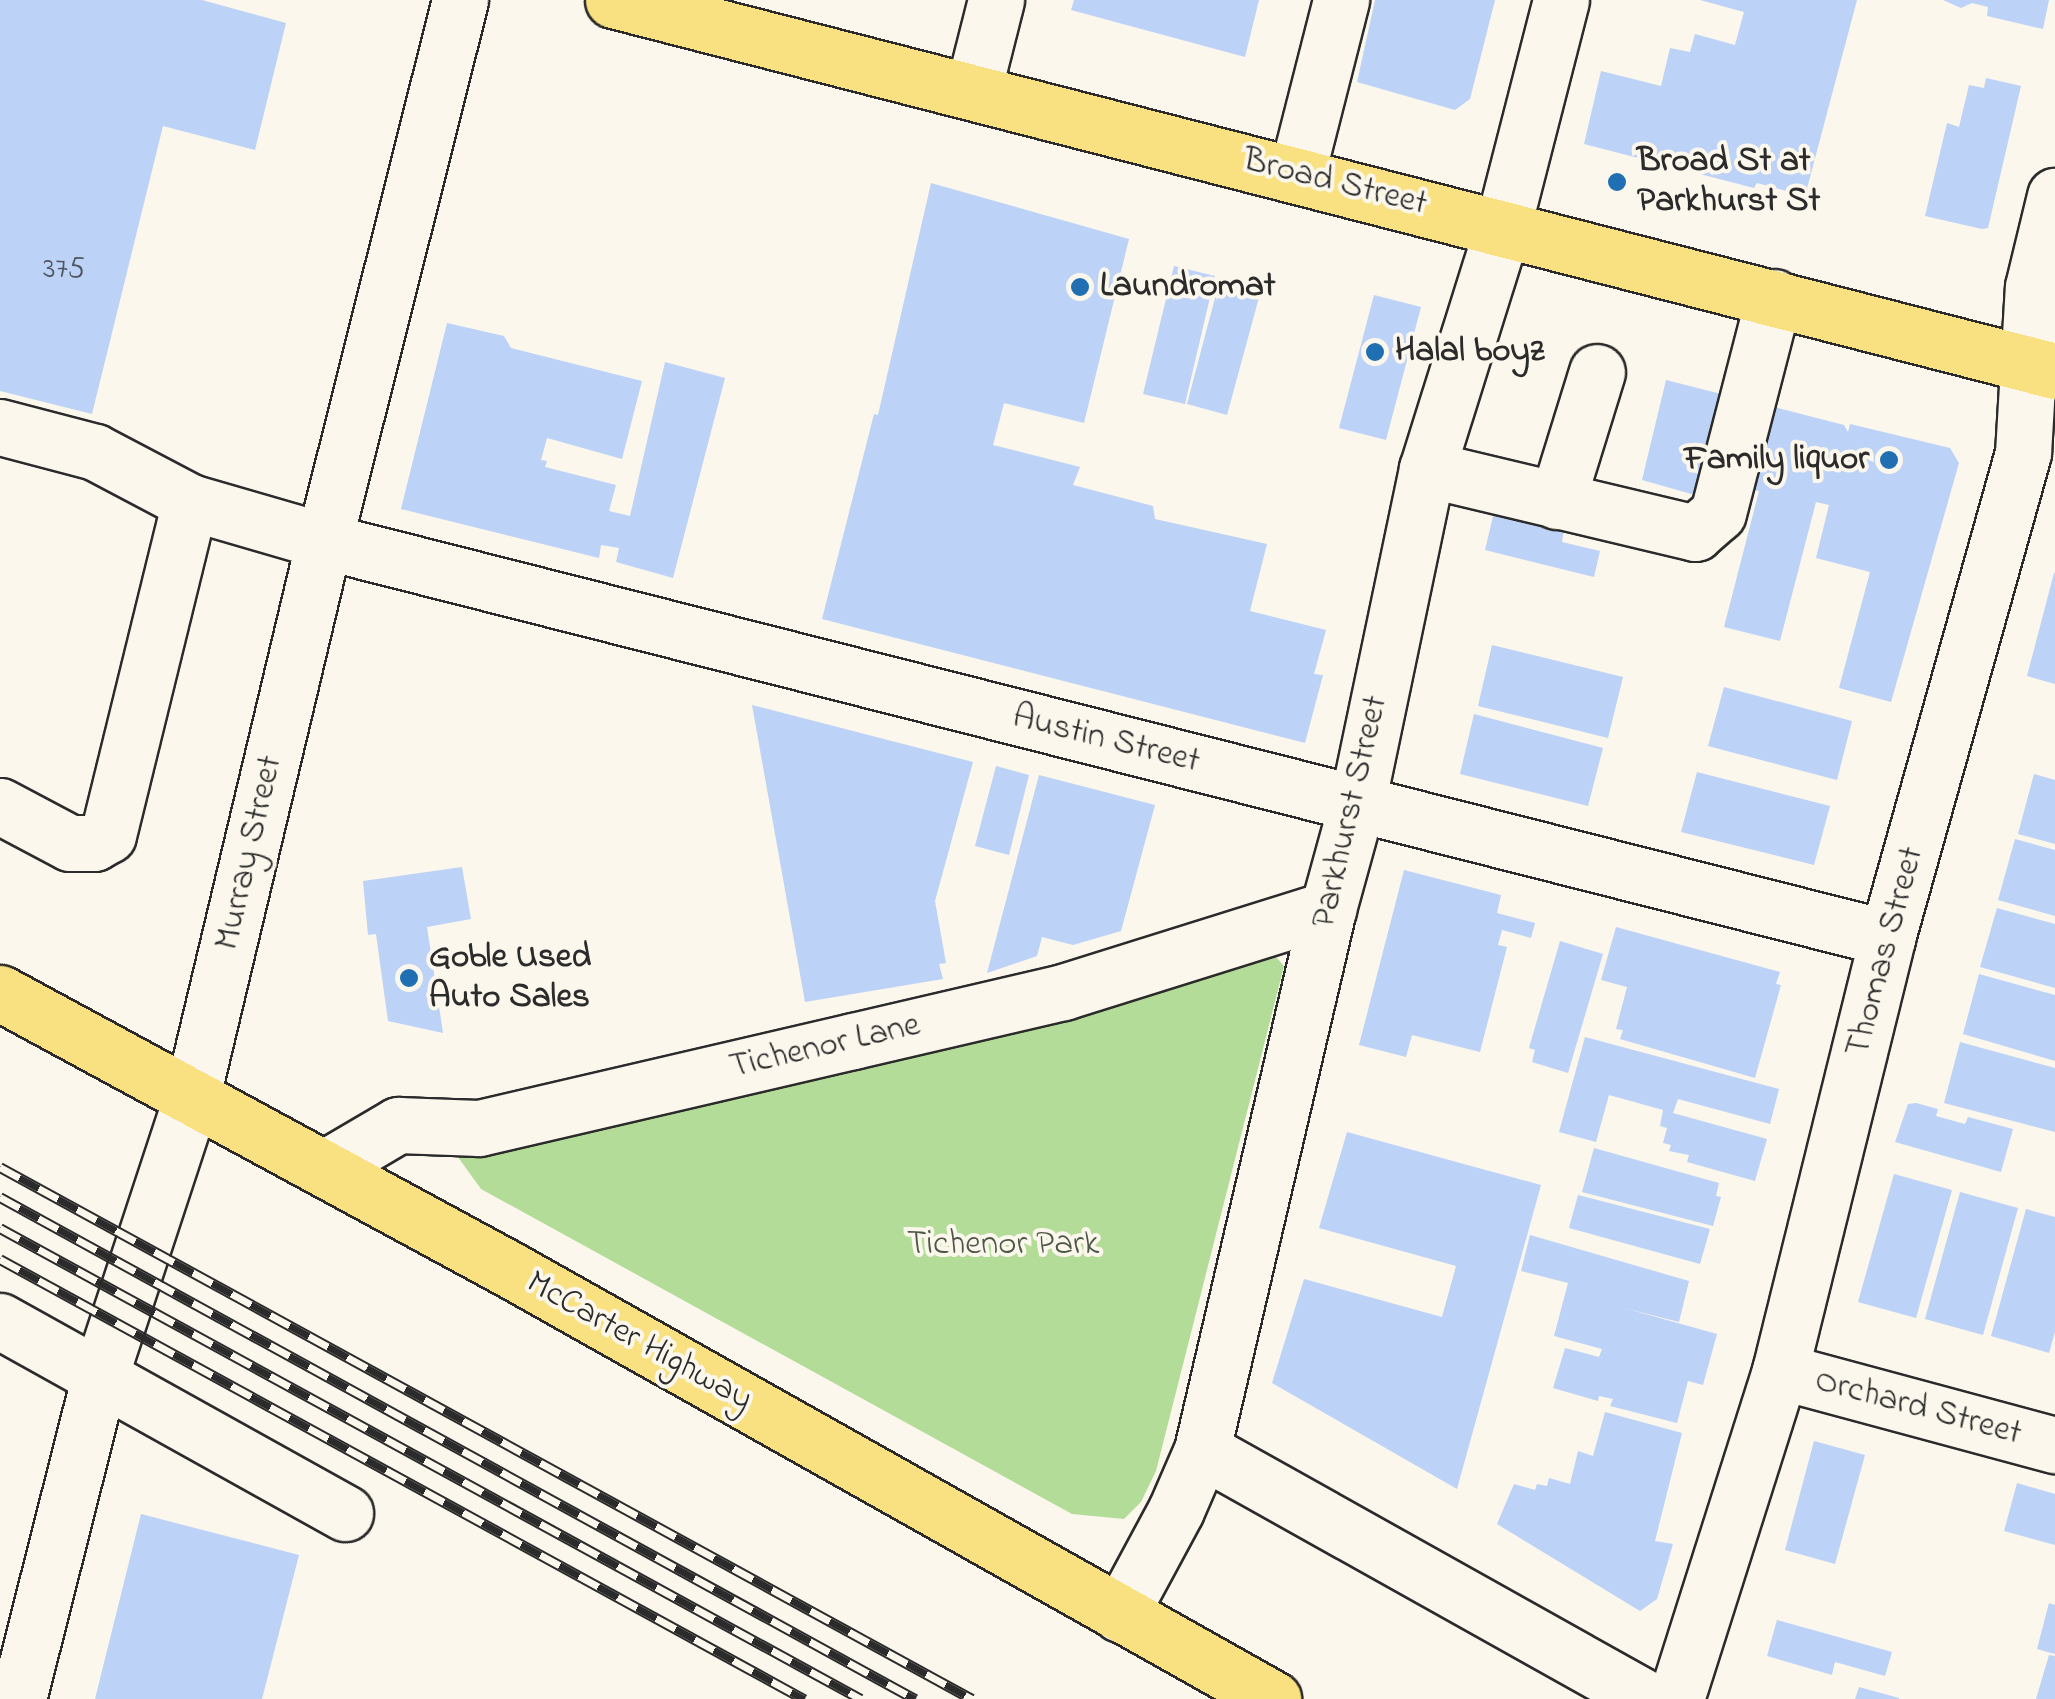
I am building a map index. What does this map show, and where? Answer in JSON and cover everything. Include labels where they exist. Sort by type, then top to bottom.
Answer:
[{"type":"main road","name":"Broad Street","points":[[613,0],[747,16],[973,90],[2042,367]]},
{"type":"main road","name":"McCarter Highway","points":[[0,994],[324,1168],[1273,1699]]},
{"type":"street","name":"Murray Street","points":[[18,1699],[100,1379],[192,1100],[324,540],[460,0]]},
{"type":"street","points":[[973,90],[996,0]]},
{"type":"street","points":[[1297,173],[1341,0]]},
{"type":"street","name":"Parkhurst Street","points":[[1120,1614],[1176,1510],[1202,1450],[1356,804],[1427,469],[1503,226],[1561,0]]},
{"type":"street","name":"Thomas Street","points":[[1676,1699],[1780,1371],[1887,938],[2023,452],[2042,367],[2033,287],[2055,196]]},
{"type":"street","points":[[1427,469],[1695,533],[1718,512],[1774,297]]},
{"type":"street","points":[[1557,501],[1596,372]]},
{"type":"street","name":"Austin Street","points":[[0,427],[94,452],[190,502],[324,540],[1887,938]]},
{"type":"street","points":[[0,806],[70,843],[94,844],[108,835],[190,502]]},
{"type":"street","name":"Tichenor Lane","points":[[324,1168],[398,1125],[479,1128],[1063,992],[1328,909]]},
{"type":"street","points":[[0,1322],[345,1513]]},
{"type":"street","name":"Orchard Street","points":[[1780,1371],[2055,1445]]},
{"type":"street","points":[[1202,1450],[1648,1699]]},
{"type":"green space","name":"Tichenor Park","points":[[1270,950],[1284,966],[1156,1471],[1141,1502],[1124,1519],[1072,1514],[481,1189],[455,1153],[828,1078],[1039,1028]]},
{"type":"building","points":[[0,0],[202,0],[286,23],[255,150],[163,126],[92,414],[0,391]]},
{"type":"building","points":[[1074,0],[1259,0],[1245,57],[1071,10]]},
{"type":"building","points":[[1375,0],[1495,0],[1470,99],[1455,110],[1357,82]]},
{"type":"building","points":[[1700,0],[1857,0],[1805,196],[1757,183],[1754,188],[1584,144],[1601,71],[1661,86],[1670,48],[1690,52],[1695,34],[1735,45],[1744,12]]},
{"type":"building","points":[[1943,0],[2049,0],[2043,29],[1987,16],[1988,7],[1972,3],[1961,8]]},
{"type":"building","points":[[1986,78],[2021,86],[1988,228],[1982,229],[1925,216],[1947,123],[1959,127],[1969,85],[1984,88]]},
{"type":"building","points":[[931,183],[1129,239],[1084,423],[1004,403],[993,445],[1080,467],[1073,485],[1153,506],[1155,519],[1267,544],[1250,611],[1326,630],[1314,674],[1323,675],[1305,743],[822,619],[874,414],[878,415]]},
{"type":"building","points":[[1174,266],[1215,276],[1185,404],[1143,394]]},
{"type":"building","points":[[1220,279],[1261,290],[1227,415],[1187,404]]},
{"type":"building","points":[[1374,295],[1421,307],[1386,440],[1339,428]]},
{"type":"building","points":[[447,323],[504,336],[511,348],[642,381],[622,459],[547,438],[541,460],[547,461],[545,467],[616,485],[609,511],[630,516],[665,362],[725,378],[673,578],[616,562],[619,548],[601,545],[599,558],[401,509]]},
{"type":"building","points":[[1666,380],[1729,396],[1695,495],[1642,480]]},
{"type":"building","points":[[1770,406],[1844,425],[1848,432],[1850,424],[1950,448],[1959,463],[1891,702],[1839,688],[1870,572],[1816,558],[1829,505],[1816,502],[1780,641],[1724,627],[1759,491],[1751,489]]},
{"type":"building","points":[[1494,512],[1564,529],[1562,542],[1600,551],[1594,577],[1485,550]]},
{"type":"building","points":[[2055,573],[2055,684],[2027,676]]},
{"type":"building","points":[[1492,645],[1623,677],[1608,738],[1478,706]]},
{"type":"building","points":[[1724,687],[1852,721],[1837,780],[1708,746]]},
{"type":"building","points":[[752,705],[973,762],[935,901],[946,963],[939,964],[943,979],[805,1002]]},
{"type":"building","points":[[1474,714],[1603,748],[1588,806],[1460,774]]},
{"type":"building","points":[[996,766],[1029,775],[1009,855],[975,846]]},
{"type":"building","points":[[1697,772],[1830,806],[1814,865],[1681,832]]},
{"type":"building","points":[[2034,774],[2055,780],[2055,844],[2018,834]]},
{"type":"building","points":[[1039,775],[1155,805],[1121,931],[1073,945],[1042,937],[1037,956],[987,973]]},
{"type":"building","points":[[2015,839],[2055,850],[2055,916],[1998,900]]},
{"type":"building","name":"Goble Used Auto Sales","points":[[462,867],[471,919],[427,927],[443,1033],[388,1021],[376,934],[368,935],[363,881]]},
{"type":"building","points":[[1404,870],[1501,895],[1497,913],[1535,923],[1531,938],[1502,930],[1498,945],[1507,947],[1480,1052],[1412,1035],[1406,1057],[1359,1045]]},
{"type":"building","points":[[1997,908],[2055,924],[2055,988],[1980,967]]},
{"type":"building","points":[[1616,927],[1780,972],[1776,984],[1781,985],[1755,1078],[1620,1039],[1623,1030],[1616,1029],[1627,987],[1601,980]]},
{"type":"building","points":[[1560,941],[1603,954],[1568,1073],[1532,1062],[1535,1050],[1529,1048]]},
{"type":"building","points":[[1979,974],[2055,995],[2055,1061],[1963,1034]]},
{"type":"building","points":[[1585,1037],[1779,1089],[1770,1124],[1678,1099],[1673,1113],[1767,1139],[1755,1181],[1687,1162],[1689,1155],[1669,1151],[1671,1145],[1663,1143],[1667,1128],[1660,1126],[1663,1110],[1609,1095],[1596,1142],[1559,1132]]},
{"type":"building","points":[[1960,1042],[2055,1068],[2055,1132],[1944,1103]]},
{"type":"building","points":[[1908,1104],[1938,1109],[1936,1116],[1965,1124],[1968,1117],[2013,1129],[2001,1172],[1895,1142]]},
{"type":"building","points":[[1347,1132],[1541,1185],[1457,1489],[1272,1383],[1304,1279],[1442,1317],[1456,1266],[1319,1228]]},
{"type":"building","points":[[1594,1148],[1719,1183],[1716,1196],[1721,1197],[1713,1226],[1582,1192]]},
{"type":"building","points":[[1894,1174],[1952,1190],[1916,1318],[1858,1302]]},
{"type":"building","points":[[1960,1192],[2018,1208],[1983,1335],[1925,1319]]},
{"type":"building","points":[[1578,1195],[1710,1229],[1700,1264],[1569,1228]]},
{"type":"building","points":[[2026,1209],[2055,1217],[2055,1332],[2049,1353],[1991,1336]]},
{"type":"building","points":[[1530,1235],[1689,1281],[1679,1322],[1624,1308],[1717,1334],[1703,1385],[1688,1381],[1677,1423],[1610,1406],[1613,1399],[1599,1396],[1598,1401],[1553,1388],[1565,1348],[1599,1357],[1602,1349],[1554,1336],[1568,1283],[1521,1271]]},
{"type":"building","points":[[1605,1412],[1682,1433],[1655,1541],[1673,1544],[1657,1599],[1640,1611],[1497,1524],[1514,1484],[1535,1490],[1537,1484],[1547,1486],[1549,1478],[1570,1484],[1578,1451],[1593,1456]]},
{"type":"building","points":[[1814,1441],[1865,1455],[1835,1564],[1785,1550]]},
{"type":"building","points":[[2017,1483],[2055,1494],[2055,1545],[2004,1531]]},
{"type":"building","points":[[141,1514],[299,1555],[262,1699],[95,1699]]},
{"type":"building","points":[[2049,1603],[2055,1605],[2055,1654],[2037,1649]]},
{"type":"building","points":[[1777,1620],[1892,1652],[1885,1676],[1835,1662],[1832,1675],[1767,1656]]},
{"type":"building","points":[[2049,1655],[2055,1656],[2055,1699],[2036,1699]]},
{"type":"building","points":[[1859,1687],[1899,1698],[1899,1699],[1855,1699]]},
{"type":"railway","points":[[0,1167],[972,1699]]},
{"type":"railway","points":[[0,1197],[915,1699]]},
{"type":"railway","points":[[0,1228],[861,1699]]},
{"type":"railway","points":[[0,1259],[804,1699]]},
{"type":"place","name":"Broad St at Parkhurst St","points":[[1617,182]]},
{"type":"place","name":"Laundromat","points":[[1080,287]]},
{"type":"place","name":"Halal boyz","points":[[1375,352]]},
{"type":"place","name":"Family liquor","points":[[1889,460]]},
{"type":"place","name":"Goble Used Auto Sales","points":[[409,978]]}]
